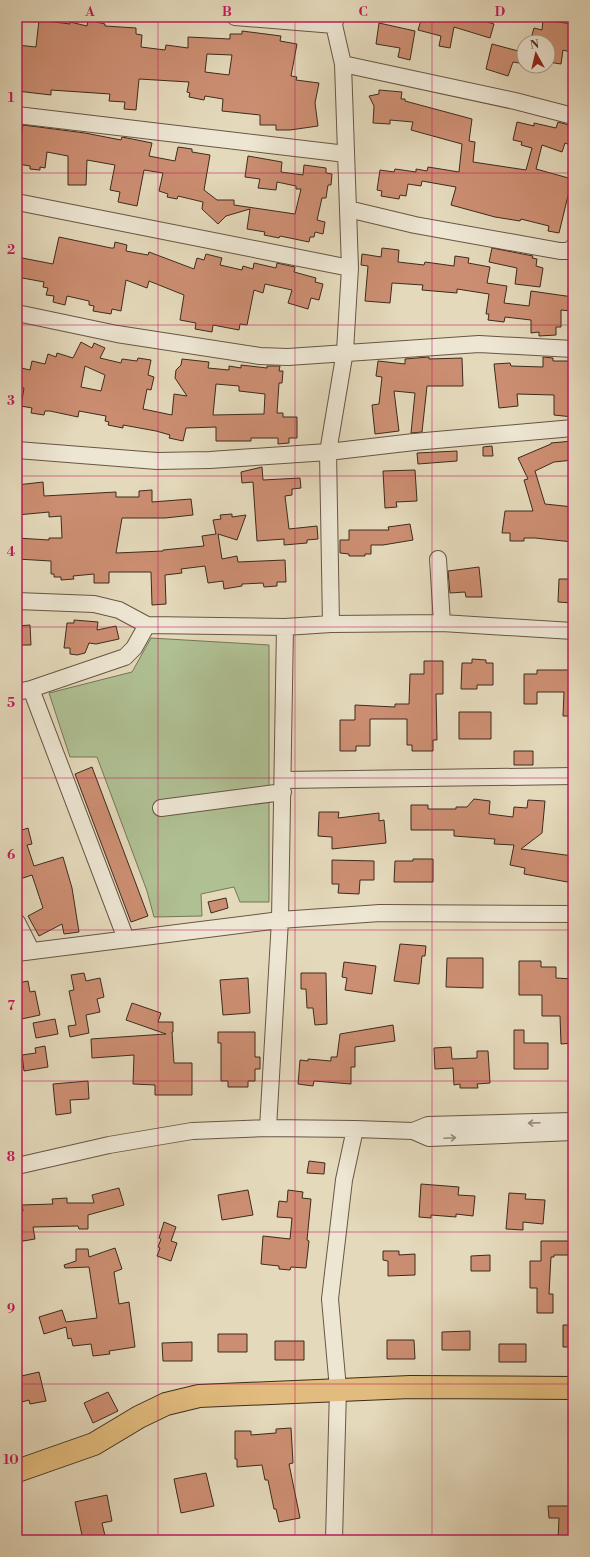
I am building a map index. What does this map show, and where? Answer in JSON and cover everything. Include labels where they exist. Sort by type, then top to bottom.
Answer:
[{"type":"highway","points":[[17,1471],[94,1444],[139,1416],[166,1404],[199,1396],[410,1387],[573,1388]]},
{"type":"street","points":[[234,17],[335,21],[343,64],[350,268],[346,351],[328,452],[331,624]]},
{"type":"street","points":[[343,64],[515,101],[573,116]]},
{"type":"street","points":[[17,115],[346,154]]},
{"type":"street","points":[[17,202],[350,268]]},
{"type":"street","points":[[348,210],[415,225],[560,251],[569,251],[573,247]]},
{"type":"street","points":[[17,313],[117,334],[260,356],[288,356],[346,351],[479,344],[573,349]]},
{"type":"street","points":[[17,450],[157,461],[210,460],[328,452],[414,442],[573,428]]},
{"type":"street","points":[[438,559],[442,623]]},
{"type":"street","points":[[17,600],[94,604],[119,610],[147,625],[285,627],[331,624],[442,623],[573,631]]},
{"type":"street","points":[[126,939],[24,690],[125,657],[134,648],[147,625]]},
{"type":"street","points":[[268,1128],[280,920],[285,627]]},
{"type":"street","points":[[161,808],[283,786],[573,776]]},
{"type":"street","points":[[17,922],[24,951],[280,920],[380,913],[573,914]]},
{"type":"street","points":[[17,1166],[109,1145],[192,1131],[268,1128],[355,1129],[413,1132],[429,1138],[492,1130],[572,1127]]},
{"type":"street","points":[[334,1540],[338,1389],[330,1299],[344,1180],[355,1129]]},
{"type":"green space","points":[[151,638],[269,645],[269,902],[240,902],[234,887],[201,894],[202,916],[154,917],[147,891],[97,757],[70,757],[49,693],[132,672]]},
{"type":"building","points":[[422,17],[471,17],[494,24],[490,38],[454,27],[450,48],[439,46],[441,36],[418,30]]},
{"type":"building","points":[[39,20],[70,24],[70,22],[87,26],[88,20],[105,24],[105,26],[136,28],[136,34],[142,35],[141,47],[165,50],[166,45],[188,48],[188,37],[230,39],[230,34],[242,34],[242,31],[281,36],[280,41],[297,44],[291,76],[297,77],[296,80],[319,83],[315,103],[318,126],[290,130],[276,130],[276,125],[260,125],[260,115],[222,111],[223,99],[205,96],[204,100],[189,97],[190,93],[187,92],[189,82],[139,79],[136,110],[124,109],[125,102],[109,101],[110,94],[51,90],[51,95],[17,91],[17,45],[36,47]],"holes":[[[207,54],[232,55],[229,75],[205,72]]]},
{"type":"building","points":[[543,20],[573,24],[570,52],[563,50],[561,64],[556,63],[556,34],[532,34],[534,28],[542,30]]},
{"type":"building","points":[[379,23],[415,31],[410,60],[398,57],[400,48],[376,44]]},
{"type":"building","points":[[492,44],[516,50],[516,62],[513,62],[508,76],[486,69]]},
{"type":"building","points":[[379,90],[402,92],[401,99],[405,99],[405,101],[472,119],[469,141],[475,142],[473,162],[526,170],[532,148],[521,145],[522,142],[513,140],[517,122],[534,126],[534,123],[556,128],[558,122],[569,125],[568,127],[573,129],[573,138],[570,145],[565,143],[562,152],[542,145],[536,169],[572,179],[559,233],[548,231],[549,226],[521,219],[520,221],[495,217],[451,205],[456,187],[422,181],[421,186],[408,184],[406,196],[400,195],[399,199],[381,196],[382,191],[377,190],[380,170],[394,172],[395,169],[416,172],[416,169],[427,171],[428,167],[459,172],[462,144],[411,130],[413,122],[390,120],[390,124],[373,123],[374,106],[369,96],[379,94]]},
{"type":"building","points":[[23,125],[85,133],[121,140],[122,137],[152,143],[149,156],[175,161],[178,147],[192,149],[192,152],[210,155],[204,190],[217,200],[234,200],[234,205],[295,214],[301,189],[296,189],[296,186],[277,182],[276,190],[258,188],[260,179],[245,177],[248,156],[282,162],[281,172],[303,175],[304,165],[326,168],[326,173],[332,174],[331,185],[328,185],[326,198],[322,198],[317,220],[325,222],[323,234],[315,232],[314,237],[310,237],[309,242],[280,236],[279,238],[264,235],[265,232],[247,229],[250,209],[226,216],[218,224],[202,209],[203,202],[178,196],[177,199],[167,197],[168,194],[159,191],[163,173],[144,170],[137,206],[118,202],[120,192],[110,190],[115,165],[87,160],[86,185],[68,185],[68,156],[47,152],[45,168],[40,167],[40,170],[30,169],[30,166],[18,164],[21,146],[19,145]]},
{"type":"building","points":[[59,237],[111,248],[114,248],[115,242],[127,245],[126,251],[148,255],[149,252],[194,269],[197,258],[204,260],[206,254],[222,258],[220,265],[242,270],[243,266],[253,269],[254,263],[276,268],[277,263],[295,267],[294,272],[316,278],[315,282],[323,284],[319,300],[311,298],[308,309],[288,303],[292,290],[265,284],[263,293],[254,290],[247,325],[240,324],[239,330],[213,325],[212,332],[195,329],[196,323],[180,320],[184,295],[149,281],[147,288],[126,280],[121,311],[112,309],[111,314],[93,311],[94,306],[89,305],[89,301],[67,296],[65,305],[53,302],[54,296],[46,295],[48,288],[43,287],[44,282],[17,277],[17,257],[53,264]]},
{"type":"building","points":[[382,248],[399,250],[398,262],[424,265],[425,262],[454,266],[455,256],[469,258],[468,263],[490,267],[487,283],[507,286],[504,303],[529,306],[531,291],[573,297],[571,311],[561,310],[561,327],[556,327],[556,335],[539,336],[539,332],[531,333],[531,320],[505,317],[504,322],[488,320],[489,314],[486,314],[489,294],[457,289],[457,293],[422,290],[423,285],[392,283],[390,303],[365,301],[368,266],[361,265],[362,254],[381,257]]},
{"type":"building","points":[[492,248],[533,256],[532,258],[537,259],[536,266],[543,268],[540,287],[515,284],[517,268],[489,262]]},
{"type":"building","points":[[81,342],[92,348],[94,343],[105,348],[100,358],[121,363],[122,359],[137,361],[138,358],[151,360],[148,375],[154,377],[151,390],[147,389],[143,409],[172,415],[174,394],[187,396],[175,378],[176,370],[181,365],[182,359],[209,362],[208,368],[229,370],[229,366],[241,368],[241,365],[267,368],[267,366],[280,366],[279,371],[283,371],[282,383],[279,383],[277,413],[283,413],[283,417],[297,417],[297,438],[289,438],[289,443],[278,444],[278,438],[251,438],[251,441],[216,441],[216,427],[186,428],[183,441],[169,438],[170,435],[156,431],[123,425],[123,428],[108,425],[109,422],[105,421],[106,416],[79,411],[78,417],[50,411],[45,411],[44,415],[31,413],[32,408],[21,406],[24,388],[18,387],[17,367],[30,370],[32,361],[45,364],[48,354],[56,357],[57,353],[73,358]],"holes":[[[85,366],[105,375],[101,391],[81,387]],[[216,384],[239,386],[239,391],[265,394],[264,414],[213,415]]]},
{"type":"building","points":[[429,357],[429,359],[462,358],[463,386],[427,386],[422,432],[411,433],[415,393],[394,391],[399,431],[375,434],[372,405],[379,404],[382,377],[376,376],[378,361],[405,364],[405,359]]},
{"type":"building","points":[[543,357],[553,358],[553,361],[571,361],[571,367],[573,367],[573,417],[554,415],[554,395],[517,394],[518,406],[499,408],[494,364],[510,363],[511,366],[543,367]]},
{"type":"building","points":[[573,441],[573,460],[554,462],[535,471],[545,504],[573,507],[573,542],[535,538],[524,538],[524,541],[510,541],[510,533],[502,533],[505,511],[533,511],[524,480],[528,479],[518,458],[551,443]]},
{"type":"building","points":[[492,446],[493,456],[483,456],[483,447]]},
{"type":"building","points":[[457,451],[457,461],[418,464],[417,453]]},
{"type":"building","points":[[262,467],[263,480],[300,478],[301,488],[292,489],[292,495],[285,496],[289,529],[317,526],[318,539],[307,540],[307,543],[284,545],[284,539],[257,541],[253,482],[242,483],[241,472]]},
{"type":"building","points":[[415,470],[417,501],[396,502],[397,507],[385,508],[383,471]]},
{"type":"building","points":[[43,482],[44,496],[116,492],[116,497],[139,497],[139,491],[152,490],[152,502],[191,499],[193,515],[165,518],[122,518],[116,553],[163,551],[204,546],[202,536],[216,534],[213,520],[221,519],[220,515],[232,514],[232,517],[246,515],[237,540],[218,534],[222,559],[237,556],[238,562],[285,560],[286,582],[277,582],[277,586],[264,587],[263,583],[242,584],[242,586],[224,589],[223,581],[208,583],[205,566],[181,569],[182,573],[165,575],[166,604],[152,605],[151,572],[109,572],[109,583],[94,583],[94,574],[73,576],[74,579],[61,580],[61,577],[54,577],[54,574],[51,574],[51,561],[17,559],[17,538],[49,540],[49,538],[62,538],[61,516],[49,517],[49,512],[17,515],[17,485]]},
{"type":"building","points":[[410,524],[413,540],[383,545],[371,545],[371,554],[365,554],[365,556],[349,556],[349,554],[340,553],[340,540],[349,540],[349,530],[389,530],[388,527]]},
{"type":"building","points":[[479,567],[482,597],[466,597],[465,592],[450,593],[448,571]]},
{"type":"building","points":[[559,579],[573,579],[573,603],[558,602]]},
{"type":"building","points":[[74,620],[98,622],[97,630],[116,626],[119,639],[96,644],[89,643],[85,653],[77,655],[70,654],[70,648],[64,648],[67,623],[74,623]]},
{"type":"building","points":[[30,625],[31,645],[17,645],[17,626]]},
{"type":"building","points":[[472,659],[486,660],[486,663],[493,663],[493,685],[477,685],[477,689],[461,689],[462,663],[472,663]]},
{"type":"building","points":[[424,661],[443,661],[443,694],[436,694],[437,740],[433,740],[433,751],[412,751],[412,745],[407,745],[407,719],[370,719],[370,746],[356,746],[356,751],[340,751],[340,720],[355,720],[355,705],[395,707],[395,704],[409,704],[410,674],[424,674]]},
{"type":"building","points":[[537,670],[573,670],[573,716],[563,716],[564,692],[537,692],[537,704],[524,704],[524,674],[537,674]]},
{"type":"building","points":[[459,712],[491,712],[491,739],[459,739]]},
{"type":"building","points":[[514,751],[533,751],[533,765],[514,765]]},
{"type":"building","points":[[92,767],[148,916],[131,922],[75,774]]},
{"type":"building","points":[[474,799],[490,801],[489,814],[513,817],[514,807],[527,808],[528,800],[545,801],[542,833],[521,849],[573,856],[573,883],[524,874],[525,868],[510,865],[514,845],[494,844],[495,839],[454,836],[454,830],[411,830],[411,805],[428,805],[428,809],[456,809],[456,807],[467,807]]},
{"type":"building","points":[[319,812],[339,812],[338,818],[379,813],[379,821],[384,820],[386,843],[332,849],[332,837],[318,836]]},
{"type":"building","points":[[19,820],[22,830],[28,828],[32,844],[27,845],[34,866],[63,857],[72,888],[79,932],[64,934],[62,924],[39,936],[28,916],[43,908],[32,875],[17,880],[17,821]]},
{"type":"building","points":[[413,859],[433,859],[433,882],[394,882],[395,861],[413,861]]},
{"type":"building","points":[[332,860],[374,861],[374,880],[360,880],[359,894],[338,893],[339,884],[332,884]]},
{"type":"building","points":[[226,898],[228,908],[211,913],[208,902]]},
{"type":"building","points":[[400,944],[426,946],[425,956],[422,956],[419,984],[394,981]]},
{"type":"building","points":[[447,958],[483,958],[483,988],[446,987]]},
{"type":"building","points":[[519,961],[541,961],[541,967],[556,967],[556,978],[573,979],[573,1043],[561,1044],[560,1016],[542,1016],[542,995],[519,995]]},
{"type":"building","points":[[344,962],[376,966],[372,994],[345,990],[347,978],[342,977]]},
{"type":"building","points":[[84,973],[86,981],[100,978],[104,997],[97,999],[100,1012],[86,1015],[89,1033],[70,1037],[68,1026],[76,1025],[69,991],[74,990],[71,975]]},
{"type":"building","points":[[301,973],[326,973],[327,1024],[315,1025],[313,1008],[307,1008],[306,989],[301,989]]},
{"type":"building","points":[[248,978],[250,1013],[223,1015],[220,980]]},
{"type":"building","points":[[28,981],[30,992],[35,991],[40,1015],[17,1020],[17,983]]},
{"type":"building","points":[[132,1003],[161,1013],[158,1022],[173,1022],[172,1032],[174,1063],[192,1063],[192,1095],[155,1095],[155,1085],[133,1084],[134,1055],[92,1058],[91,1039],[166,1034],[126,1020]]},
{"type":"building","points":[[55,1019],[58,1034],[36,1038],[33,1023]]},
{"type":"building","points":[[393,1025],[395,1041],[355,1047],[355,1067],[351,1067],[351,1084],[314,1081],[313,1086],[298,1084],[300,1060],[308,1061],[308,1059],[331,1061],[331,1057],[337,1057],[340,1034]]},
{"type":"building","points":[[514,1030],[524,1030],[524,1043],[548,1043],[548,1069],[514,1069]]},
{"type":"building","points":[[218,1032],[255,1032],[255,1057],[260,1057],[260,1069],[255,1069],[255,1081],[248,1081],[248,1087],[228,1087],[228,1081],[221,1081],[221,1043],[218,1043]]},
{"type":"building","points":[[45,1046],[48,1067],[24,1071],[22,1055],[36,1053],[35,1048]]},
{"type":"building","points":[[451,1047],[452,1059],[477,1058],[477,1051],[488,1051],[490,1083],[477,1084],[478,1088],[460,1088],[460,1084],[454,1085],[453,1068],[435,1069],[434,1048]]},
{"type":"building","points":[[88,1081],[89,1099],[70,1100],[71,1113],[56,1115],[53,1084]]},
{"type":"building","points":[[309,1161],[325,1163],[324,1174],[307,1173]]},
{"type":"building","points":[[421,1184],[459,1187],[458,1195],[475,1196],[473,1216],[456,1214],[456,1217],[431,1215],[431,1218],[419,1217]]},
{"type":"building","points":[[119,1188],[124,1205],[88,1215],[88,1229],[79,1229],[78,1226],[33,1227],[35,1239],[17,1242],[17,1217],[19,1217],[18,1212],[23,1211],[22,1205],[53,1204],[52,1199],[67,1198],[67,1203],[94,1203],[92,1195]]},
{"type":"building","points":[[248,1190],[253,1215],[222,1220],[218,1195]]},
{"type":"building","points":[[288,1190],[303,1192],[302,1198],[311,1199],[306,1268],[291,1267],[290,1270],[279,1269],[279,1266],[261,1264],[263,1236],[290,1239],[292,1218],[277,1217],[279,1201],[287,1202]]},
{"type":"building","points":[[509,1193],[526,1194],[525,1199],[545,1200],[543,1224],[523,1222],[523,1230],[506,1229]]},
{"type":"building","points":[[164,1222],[176,1227],[171,1241],[177,1243],[171,1261],[157,1256],[161,1239],[159,1238]]},
{"type":"building","points":[[541,1241],[573,1241],[573,1255],[554,1255],[554,1257],[551,1257],[549,1294],[553,1294],[553,1313],[537,1313],[537,1288],[530,1288],[530,1261],[541,1261]]},
{"type":"building","points":[[115,1248],[122,1269],[114,1272],[119,1304],[129,1302],[135,1347],[109,1351],[110,1354],[93,1356],[91,1344],[73,1346],[71,1338],[68,1339],[66,1327],[44,1334],[39,1317],[62,1310],[66,1322],[97,1318],[89,1267],[65,1268],[64,1265],[76,1261],[76,1249],[88,1249],[89,1257]]},
{"type":"building","points":[[383,1251],[399,1251],[399,1255],[415,1254],[415,1275],[388,1276],[388,1261],[383,1260]]},
{"type":"building","points":[[490,1255],[490,1271],[471,1271],[471,1256]]},
{"type":"building","points":[[563,1325],[573,1325],[573,1347],[563,1347]]},
{"type":"building","points":[[470,1331],[470,1350],[442,1350],[442,1332]]},
{"type":"building","points":[[218,1334],[247,1334],[247,1352],[218,1352]]},
{"type":"building","points":[[387,1340],[414,1340],[415,1359],[387,1359]]},
{"type":"building","points":[[275,1341],[304,1341],[304,1360],[275,1360]]},
{"type":"building","points":[[192,1342],[192,1361],[163,1361],[162,1343]]},
{"type":"building","points":[[499,1344],[526,1344],[526,1362],[499,1362]]},
{"type":"building","points":[[39,1372],[46,1401],[30,1404],[29,1400],[22,1402],[21,1396],[17,1397],[17,1377]]},
{"type":"building","points":[[108,1392],[118,1411],[93,1423],[84,1403]]},
{"type":"building","points":[[291,1428],[293,1463],[289,1464],[300,1518],[279,1522],[276,1509],[274,1509],[268,1480],[265,1480],[262,1465],[237,1467],[237,1459],[235,1459],[235,1431],[251,1431],[251,1435],[276,1433],[276,1429]]},
{"type":"building","points":[[206,1473],[214,1506],[181,1513],[174,1479]]},
{"type":"building","points":[[107,1495],[112,1521],[102,1523],[106,1540],[83,1540],[75,1502]]},
{"type":"building","points":[[548,1506],[573,1506],[573,1540],[558,1540],[559,1518],[549,1518]]}]
